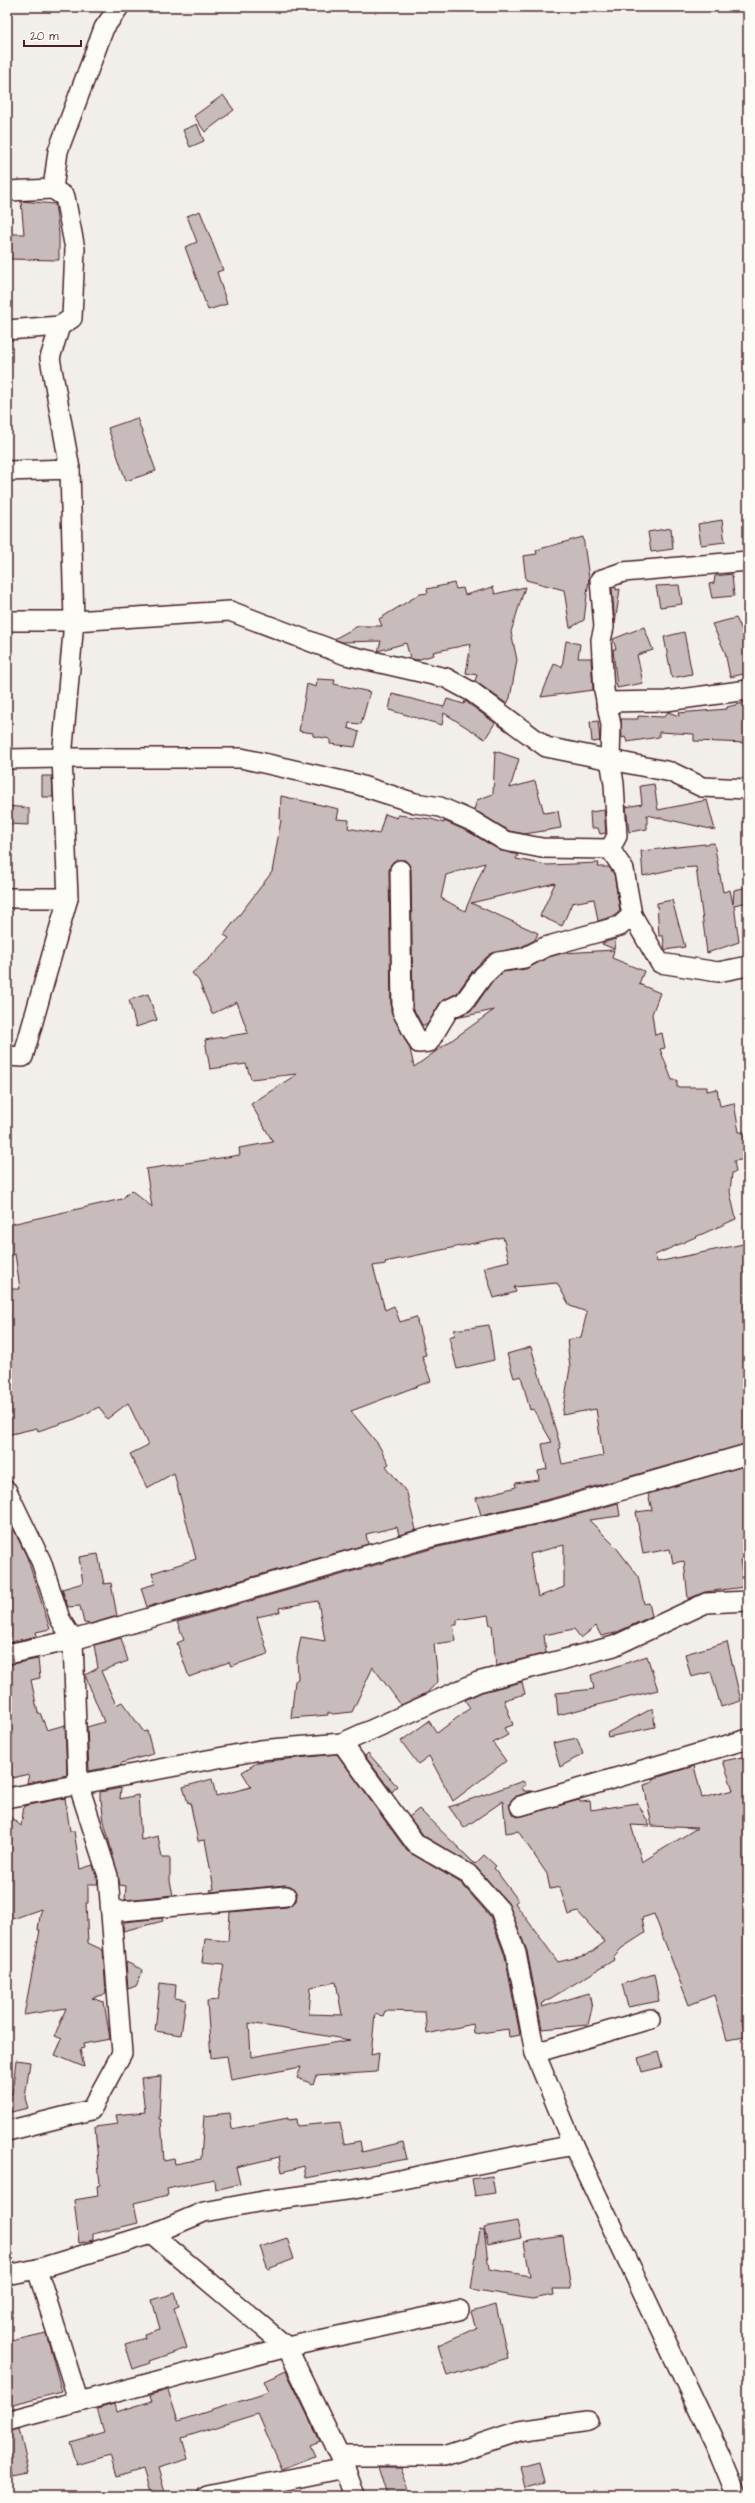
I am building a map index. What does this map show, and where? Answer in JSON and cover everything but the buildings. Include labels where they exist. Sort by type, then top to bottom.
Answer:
[{"type":"street","points":[[53,189],[58,151],[104,28],[119,7]]},
{"type":"street","points":[[7,191],[53,189],[65,197],[75,249],[72,318],[60,326],[7,330]]},
{"type":"street","points":[[7,1056],[23,1057],[68,898],[62,758],[74,620],[70,470],[50,358],[60,326]]},
{"type":"street","points":[[7,471],[70,470]]},
{"type":"street","points":[[610,849],[617,836],[614,784],[610,760],[611,725],[606,702],[601,640],[604,627],[600,580],[623,572],[748,562]]},
{"type":"street","points":[[7,621],[74,620],[230,612],[346,655],[446,678],[472,692],[546,747],[671,772],[702,787],[748,789]]},
{"type":"street","points":[[606,702],[666,701],[748,690]]},
{"type":"street","points":[[7,759],[241,758],[356,784],[415,804],[440,807],[474,822],[505,841],[542,848],[610,849]]},
{"type":"street","points":[[610,849],[624,870],[632,915],[660,963],[718,972],[748,966]]},
{"type":"street","points":[[400,870],[402,1011],[419,1043],[428,1042],[449,1009],[464,1002],[483,976],[498,962],[524,958],[545,947],[620,926],[632,915]]},
{"type":"street","points":[[7,898],[68,898]]},
{"type":"street","points":[[7,1654],[73,1640],[431,1537],[553,1510],[748,1454]]},
{"type":"street","points":[[7,1491],[41,1561],[60,1619],[73,1640],[78,1783],[108,1876],[122,2053],[91,2110],[7,2131]]},
{"type":"street","points":[[7,1798],[78,1783],[260,1750],[342,1743],[478,1682],[614,1646],[706,1603],[748,1601]]},
{"type":"street","points":[[520,1806],[748,1739]]},
{"type":"street","points":[[342,1743],[416,1844],[468,1874],[500,1910],[516,1953],[535,2053],[573,2145],[720,2455],[737,2496]]},
{"type":"street","points":[[111,1912],[286,1896]]},
{"type":"street","points":[[535,2053],[650,2019]]},
{"type":"street","points":[[7,2274],[37,2269],[152,2234],[204,2212],[263,2201],[354,2189],[573,2145]]},
{"type":"street","points":[[152,2234],[287,2347],[342,2462],[355,2496]]},
{"type":"street","points":[[37,2269],[78,2400]]},
{"type":"street","points":[[7,2421],[78,2400],[287,2347],[459,2310]]},
{"type":"street","points":[[207,2496],[342,2462],[444,2456],[519,2431],[588,2421]]}]
